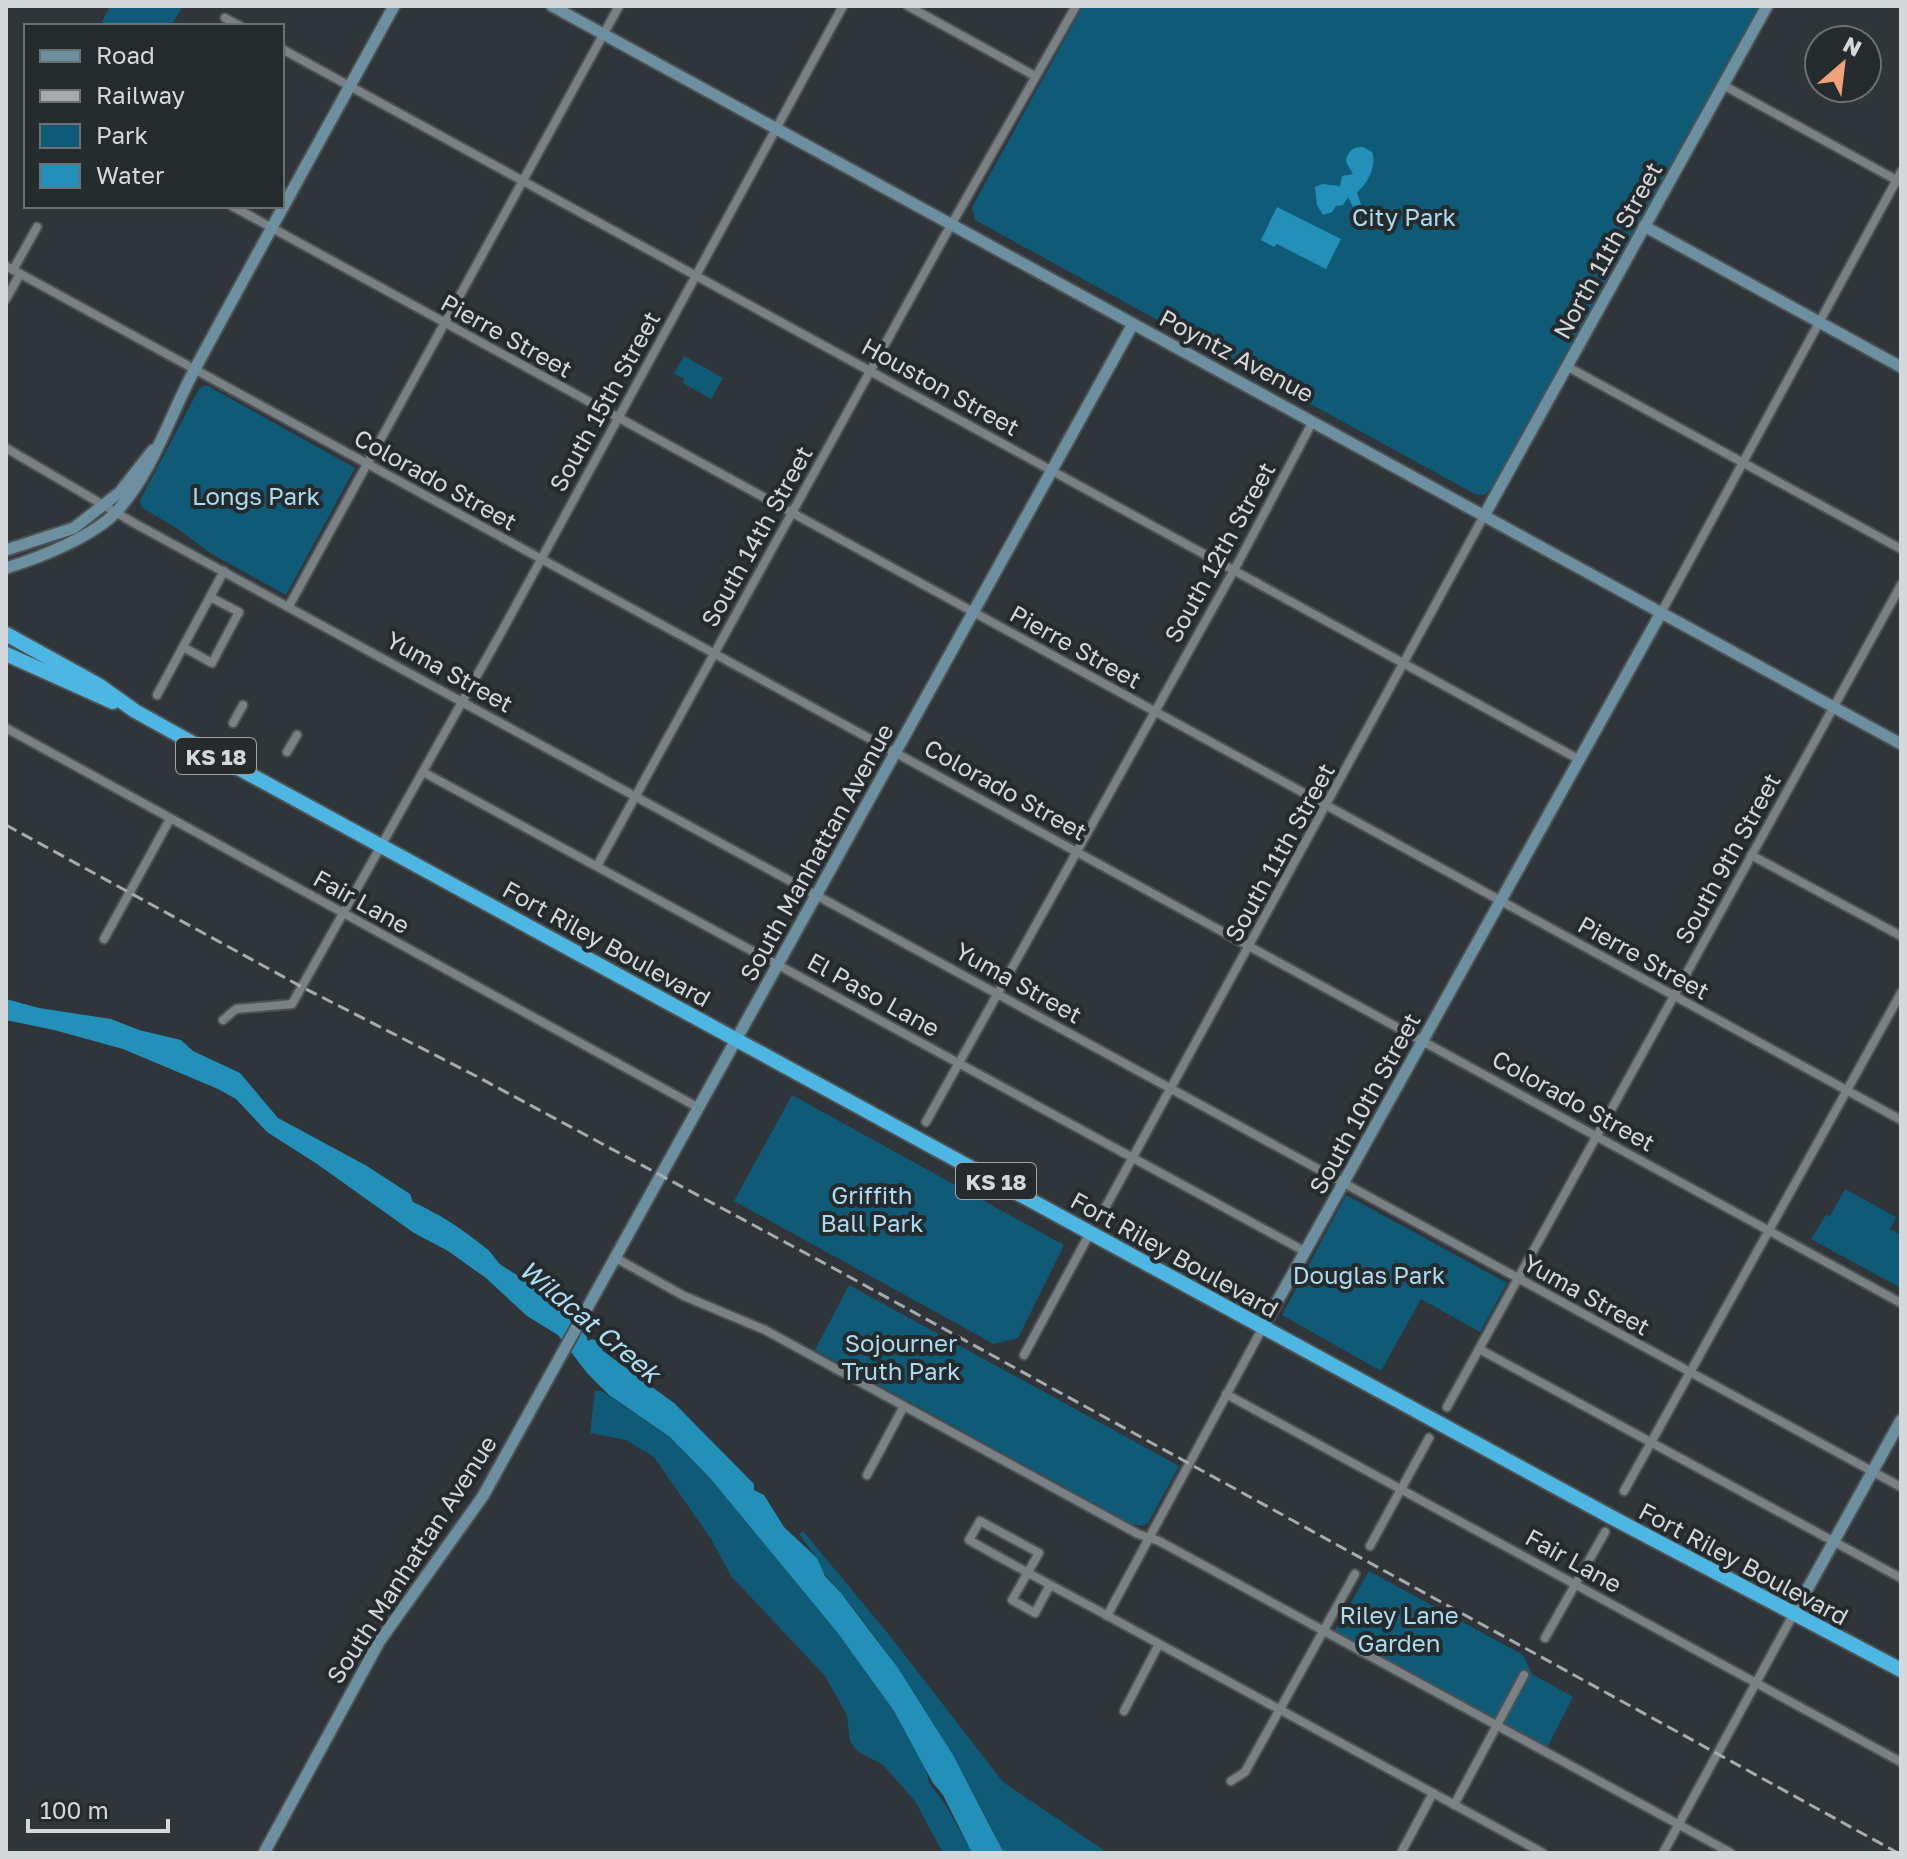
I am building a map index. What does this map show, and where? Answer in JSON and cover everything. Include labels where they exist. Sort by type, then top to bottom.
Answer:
[{"type":"highway","name":"Fort Riley Boulevard","points":[[6,634],[100,686],[135,711]]},
{"type":"highway","name":"Fort Riley Boulevard","points":[[6,654],[135,711],[1793,1615],[1901,1670]]},
{"type":"street","points":[[284,206],[394,6]]},
{"type":"street","name":"Poyntz Avenue","points":[[552,6],[1901,744]]},
{"type":"street","points":[[289,606],[619,6]]},
{"type":"street","name":"South 15th Street","points":[[223,1020],[236,1009],[292,1004],[345,914],[843,6]]},
{"type":"street","points":[[908,6],[1035,76]]},
{"type":"street","name":"South 14th Street","points":[[597,866],[870,370],[1076,6]]},
{"type":"street","name":"North 11th Street","points":[[1485,514],[1767,6]]},
{"type":"street","points":[[225,18],[236,24]]},
{"type":"street","name":"Houston Street","points":[[284,50],[1580,760]]},
{"type":"street","points":[[1661,613],[1899,178],[1723,85]]},
{"type":"street","name":"Pierre Street","points":[[236,208],[1901,1120]]},
{"type":"street","points":[[6,568],[37,558],[82,537],[117,512],[150,465],[194,370],[283,208]]},
{"type":"street","points":[[1644,226],[1901,367]]},
{"type":"street","points":[[6,299],[13,270],[37,227]]},
{"type":"street","name":"Colorado Street","points":[[13,270],[1901,1303]]},
{"type":"street","name":"South Manhattan Avenue","points":[[264,1853],[379,1642],[483,1496],[1133,324]]},
{"type":"street","points":[[1568,367],[1901,549]]},
{"type":"street","name":"South 12th Street","points":[[926,1122],[1313,421]]},
{"type":"street","points":[[6,550],[74,528],[120,492],[157,446]]},
{"type":"street","name":"Yuma Street","points":[[6,448],[224,571],[1901,1487]]},
{"type":"street","name":"South 11th Street","points":[[1105,1208],[1485,514]]},
{"type":"street","points":[[157,695],[224,571]]},
{"type":"street","name":"South 9th Street","points":[[1447,1407],[1901,585]]},
{"type":"street","points":[[183,647],[212,663],[239,612],[210,597]]},
{"type":"street","name":"South 10th Street","points":[[1107,1616],[1263,1327],[1661,613]]},
{"type":"street","points":[[233,723],[243,705]]},
{"type":"street","name":"Fair Lane","points":[[6,728],[699,1108]]},
{"type":"street","points":[[287,752],[297,735]]},
{"type":"street","name":"El Paso Lane","points":[[423,772],[1306,1252]]},
{"type":"street","points":[[104,939],[170,819]]},
{"type":"street","points":[[1751,855],[1901,936]]},
{"type":"street","points":[[1624,1491],[1901,993]]},
{"type":"street","points":[[1024,1355],[1090,1233]]},
{"type":"street","points":[[614,1257],[684,1296],[765,1330],[1731,1853]]},
{"type":"street","points":[[1479,1349],[1901,1578]]},
{"type":"street","name":"Fair Lane","points":[[1226,1394],[1901,1762]]},
{"type":"street","points":[[867,1475],[904,1406]]},
{"type":"street","points":[[1663,1853],[1901,1420]]},
{"type":"street","points":[[1370,1546],[1429,1438]]},
{"type":"street","points":[[1050,1585],[1035,1613],[1012,1600],[1028,1573],[1039,1553],[980,1521],[969,1540],[1028,1573],[1159,1644],[1279,1710],[1543,1853]]},
{"type":"street","points":[[1545,1638],[1605,1532]]},
{"type":"street","points":[[1231,1781],[1245,1772],[1355,1574]]},
{"type":"street","points":[[1124,1711],[1159,1644]]},
{"type":"street","points":[[1454,1805],[1524,1675]]},
{"type":"street","points":[[1401,1853],[1433,1793]]},
{"type":"green space","points":[[110,6],[183,6],[172,24],[101,24]]},
{"type":"green space","name":"City Park","points":[[1083,6],[1760,6],[1493,488],[1484,495],[1475,494],[975,220],[972,207]]},
{"type":"green space","points":[[684,356],[723,378],[711,399],[683,383],[684,379],[674,373]]},
{"type":"green space","name":"Longs Park","points":[[203,386],[355,468],[286,595],[210,553],[141,507],[140,500]]},
{"type":"green space","name":"Griffith Ball Park","points":[[792,1095],[1064,1245],[1018,1338],[994,1344],[734,1201]]},
{"type":"green space","points":[[1845,1189],[1896,1217],[1890,1229],[1901,1235],[1901,1288],[1811,1239],[1826,1215],[1830,1216]]},
{"type":"green space","name":"Douglas Park","points":[[1346,1195],[1507,1283],[1480,1332],[1421,1299],[1381,1371],[1282,1315]]},
{"type":"green space","name":"Sojourner Truth Park","points":[[849,1285],[1179,1466],[1148,1523],[1142,1526],[1132,1524],[815,1350]]},
{"type":"green space","points":[[595,1391],[602,1391],[670,1437],[710,1478],[837,1632],[894,1711],[926,1767],[929,1783],[945,1804],[972,1853],[943,1853],[915,1801],[883,1765],[857,1751],[850,1741],[847,1715],[825,1676],[731,1576],[711,1539],[654,1457],[626,1440],[590,1433]]},
{"type":"green space","points":[[803,1531],[890,1636],[1003,1782],[1108,1853],[1004,1853],[966,1779],[923,1706],[875,1637],[823,1572],[817,1558],[799,1534]]},
{"type":"green space","name":"Riley Lane Garden","points":[[1369,1571],[1523,1655],[1532,1674],[1573,1697],[1547,1748],[1334,1632]]},
{"type":"water","points":[[1363,147],[1372,152],[1373,163],[1368,179],[1357,192],[1361,205],[1353,207],[1348,197],[1343,205],[1323,215],[1317,205],[1315,187],[1322,184],[1340,186],[1342,176],[1353,174],[1346,162],[1349,153]]},
{"type":"water","points":[[1277,207],[1341,239],[1326,269],[1277,244],[1274,247],[1261,240]]},
{"type":"water","name":"Wildcat Creek","points":[[6,999],[39,1008],[111,1019],[139,1030],[181,1040],[193,1051],[240,1073],[278,1118],[367,1166],[410,1194],[413,1202],[469,1235],[557,1307],[586,1335],[588,1341],[598,1341],[603,1351],[674,1403],[754,1484],[754,1490],[764,1495],[784,1527],[817,1558],[825,1576],[898,1668],[953,1755],[1004,1853],[972,1853],[943,1795],[933,1783],[894,1711],[837,1632],[710,1478],[670,1437],[609,1395],[587,1373],[558,1335],[527,1316],[486,1278],[448,1251],[414,1233],[267,1132],[236,1099],[123,1049],[6,1020]]},
{"type":"railway","points":[[6,825],[302,987],[476,1076],[835,1269],[1898,1853]]}]
